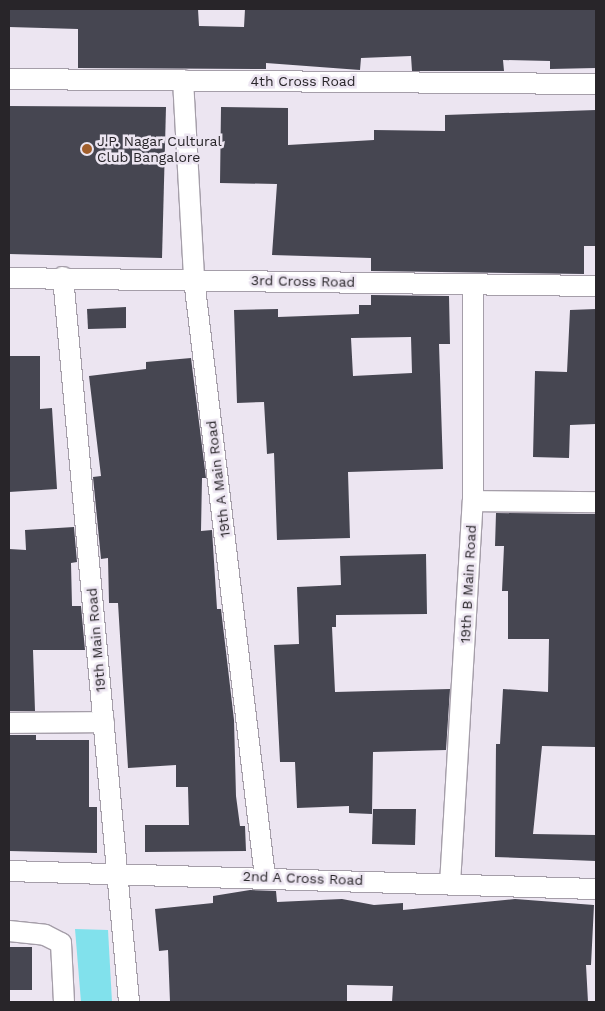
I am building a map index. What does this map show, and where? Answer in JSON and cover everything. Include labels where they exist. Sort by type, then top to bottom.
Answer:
[{"type":"street","name":"4th Cross Road","points":[[9,79],[596,84]]},
{"type":"street","name":"19th A Main Road","points":[[183,80],[194,279],[265,877]]},
{"type":"street","name":"3rd Cross Road","points":[[9,278],[63,277],[596,286]]},
{"type":"street","name":"19th Main Road","points":[[63,277],[129,1002]]},
{"type":"street","name":"19th B Main Road","points":[[450,884],[473,501],[473,284]]},
{"type":"street","points":[[473,501],[596,502]]},
{"type":"street","points":[[9,723],[104,722]]},
{"type":"street","name":"2nd A Cross Road","points":[[9,871],[118,871],[596,889]]},
{"type":"street","points":[[9,931],[45,935],[61,943],[64,1002]]},
{"type":"water","points":[[75,929],[108,930],[112,1002],[81,1002]]},
{"type":"building","points":[[9,9],[198,9],[199,26],[244,27],[245,9],[595,9],[596,68],[550,69],[550,61],[503,60],[504,71],[412,71],[411,56],[361,58],[360,70],[266,63],[266,69],[78,68],[78,29],[9,27]]},
{"type":"building","name":"J.P. Nagar Cultural Club Bangalore","points":[[9,106],[166,107],[162,258],[9,254]]},
{"type":"building","points":[[221,107],[288,108],[288,145],[374,140],[374,130],[445,131],[445,115],[596,110],[596,246],[584,246],[584,274],[371,271],[371,258],[272,255],[277,184],[220,183]]},
{"type":"building","points":[[371,295],[449,296],[450,344],[439,344],[443,469],[348,472],[350,538],[277,540],[274,453],[267,454],[264,402],[237,403],[234,310],[278,309],[278,317],[359,314],[359,305],[371,305]],"holes":[[[411,337],[412,373],[353,376],[351,338]]]},
{"type":"building","points":[[126,307],[126,328],[88,329],[87,309]]},
{"type":"building","points":[[596,309],[596,424],[570,425],[569,458],[533,457],[535,371],[567,372],[570,310]]},
{"type":"building","points":[[9,356],[40,356],[40,409],[52,408],[57,489],[9,492]]},
{"type":"building","points":[[191,358],[206,478],[202,478],[201,531],[212,530],[217,609],[221,609],[234,720],[236,796],[240,826],[245,826],[246,851],[145,852],[145,825],[189,825],[188,787],[176,787],[176,765],[128,768],[118,603],[109,603],[108,558],[101,559],[93,477],[101,476],[89,376],[146,369],[146,362]]},
{"type":"building","points":[[496,513],[596,514],[596,747],[542,746],[533,834],[596,835],[596,861],[495,857],[496,744],[500,744],[503,689],[548,692],[549,639],[508,639],[508,591],[502,591],[504,546],[495,546]]},
{"type":"building","points":[[74,527],[77,562],[71,563],[72,606],[81,606],[85,650],[33,650],[35,711],[9,711],[9,549],[26,550],[25,530]]},
{"type":"building","points":[[426,554],[427,614],[336,615],[336,627],[332,627],[335,692],[450,689],[446,750],[373,752],[372,814],[349,813],[349,806],[297,808],[295,762],[280,762],[274,645],[299,644],[297,587],[341,585],[340,556]]},
{"type":"building","points":[[9,735],[36,735],[36,740],[89,740],[89,807],[97,807],[97,853],[9,851]]},
{"type":"building","points":[[373,809],[416,809],[415,845],[372,844]]},
{"type":"building","points":[[250,890],[276,891],[277,902],[342,899],[374,905],[403,903],[403,910],[515,899],[594,905],[591,965],[586,965],[588,1002],[392,1002],[393,986],[347,985],[347,1002],[170,1002],[168,950],[159,951],[155,909],[213,903],[213,896]]},
{"type":"building","points":[[9,947],[32,947],[32,990],[9,990]]},
{"type":"place","name":"J.P. Nagar Cultural Club Bangalore","points":[[87,149]]}]
